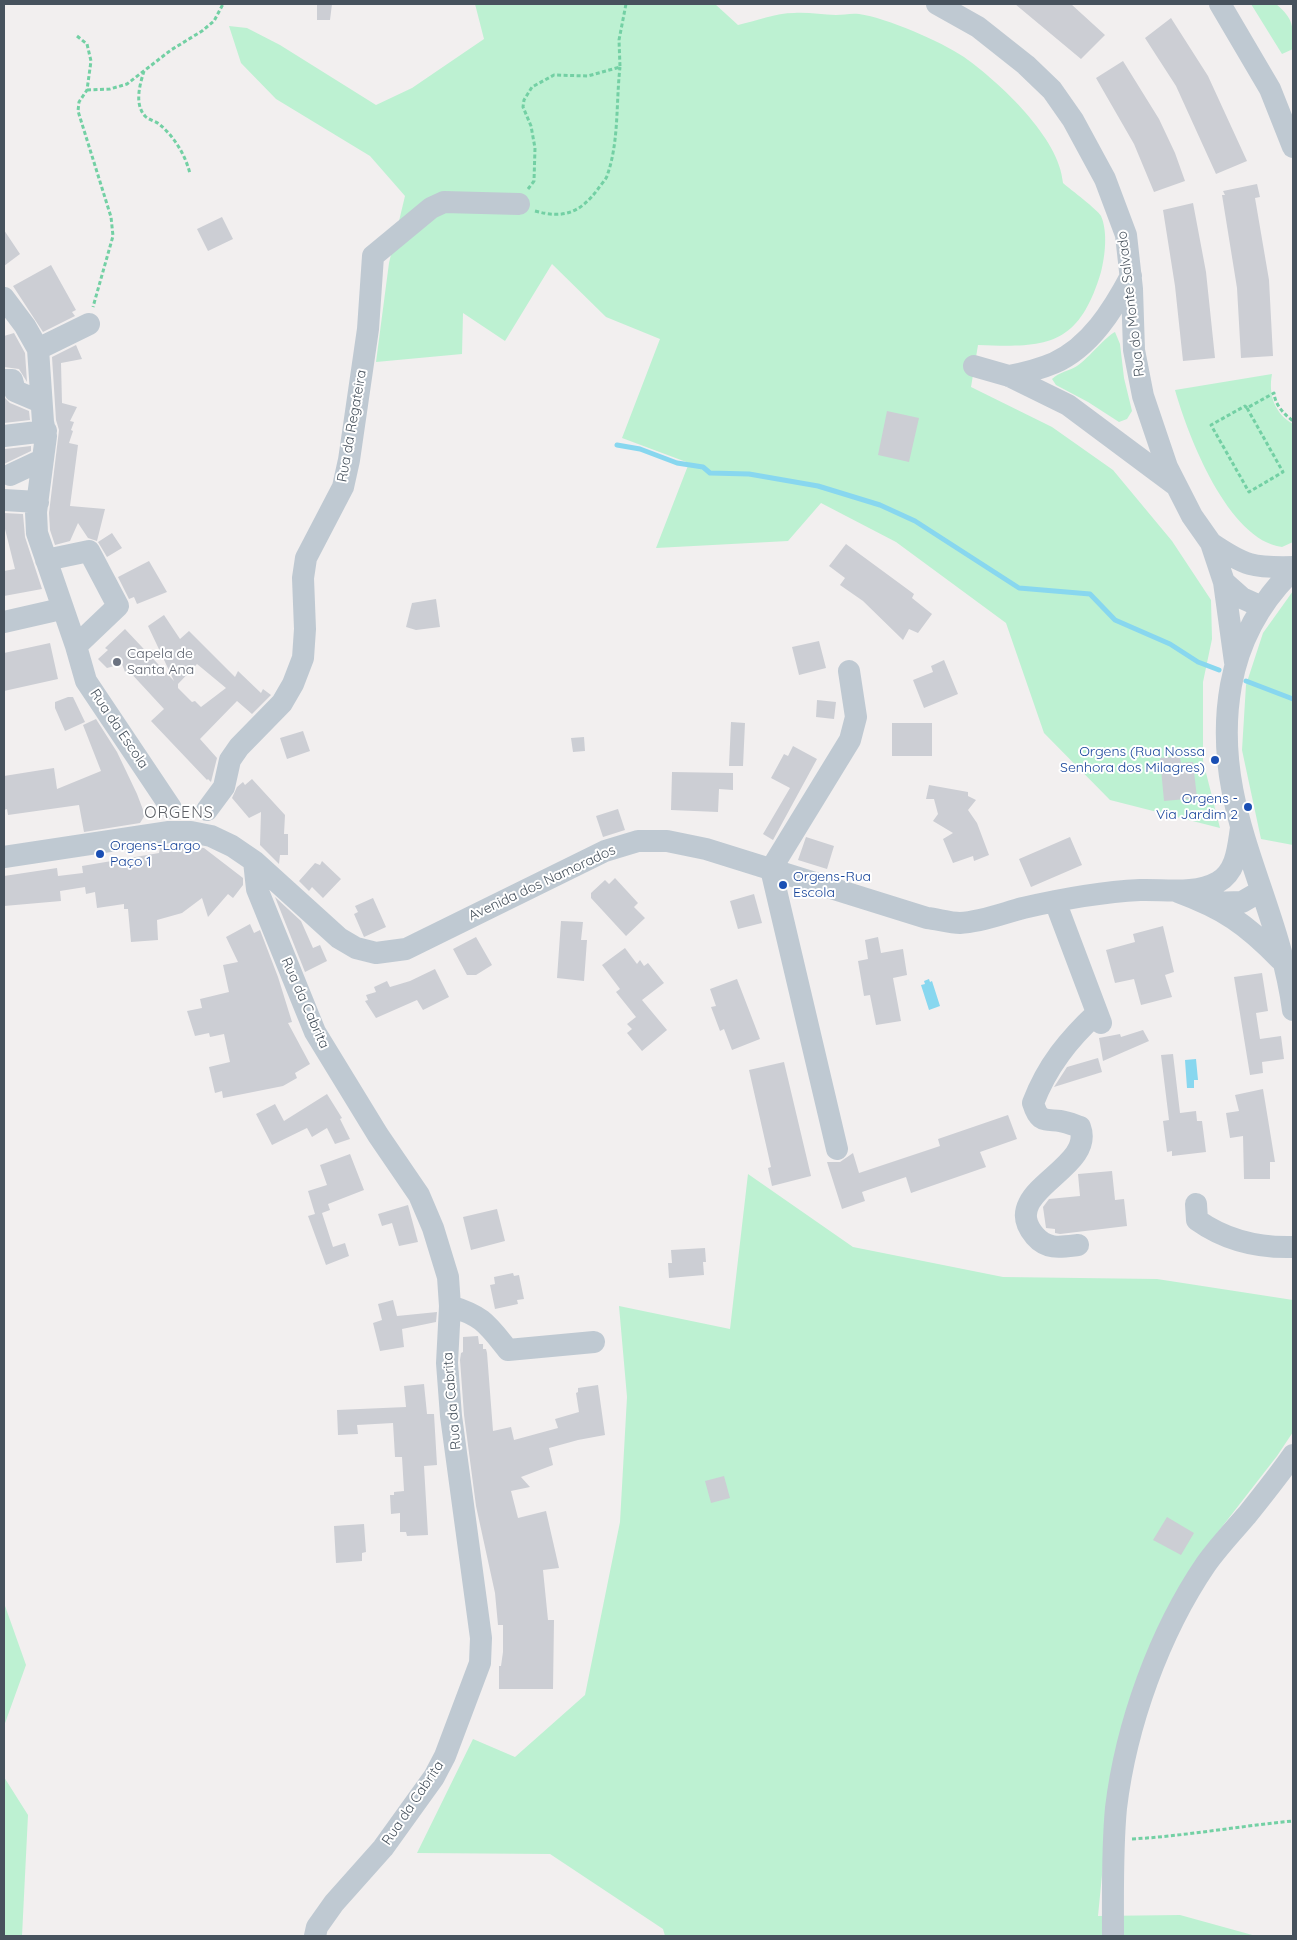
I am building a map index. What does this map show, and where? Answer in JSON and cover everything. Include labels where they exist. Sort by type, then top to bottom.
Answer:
[{"type":"street","points":[[1220,4],[1270,89],[1293,148]]},
{"type":"street","name":"Rua do Monte Salvado","points":[[945,6],[978,27],[1026,65],[1052,90],[1073,120],[1105,179],[1126,235],[1131,276],[1134,350],[1143,396],[1168,467],[1192,516],[1211,544]]},
{"type":"street","name":"Rua da Regateira","points":[[207,810],[224,787],[230,760],[239,747],[282,703],[294,684],[303,658],[305,629],[303,578],[306,558],[316,535],[343,487],[349,460],[368,328],[373,256],[431,208],[444,202],[519,204]]},
{"type":"street","points":[[1009,376],[1055,363],[1080,345],[1108,316],[1131,276]]},
{"type":"street","points":[[4,298],[25,326],[38,348],[89,324]]},
{"type":"street","name":"Rua da Escola","points":[[38,348],[42,422],[46,431],[38,502],[37,534],[61,609],[76,646],[86,681],[171,808]]},
{"type":"street","points":[[974,366],[1009,376],[1068,405],[1178,487]]},
{"type":"street","points":[[4,380],[12,380],[15,391],[41,402]]},
{"type":"street","points":[[4,436],[46,431]]},
{"type":"street","points":[[10,474],[42,460]]},
{"type":"street","points":[[4,500],[38,502]]},
{"type":"street","points":[[1211,544],[1233,558],[1256,568],[1293,569]]},
{"type":"street","points":[[1211,544],[1224,582],[1235,663]]},
{"type":"street","points":[[46,560],[89,551],[118,606],[76,646]]},
{"type":"street","points":[[1233,558],[1262,607]]},
{"type":"street","points":[[1293,569],[1278,584],[1262,607],[1247,633],[1235,663],[1227,706],[1226,746],[1230,788],[1240,828],[1282,961],[1293,1010]]},
{"type":"street","points":[[1224,582],[1242,598],[1262,607]]},
{"type":"street","points":[[4,622],[61,609]]},
{"type":"street","points":[[838,1149],[771,869],[850,740],[856,717],[848,671]]},
{"type":"street","points":[[149,837],[161,815],[171,808],[190,805],[207,810],[217,818],[223,828],[227,842]]},
{"type":"street","points":[[1175,891],[1210,886],[1220,881],[1230,870],[1236,857],[1240,828]]},
{"type":"street","name":"Avenida dos Namorados","points":[[4,857],[149,837],[169,832],[191,832],[216,837],[227,842],[254,861],[339,938],[356,948],[376,953],[406,949],[605,851],[638,841],[667,841],[706,849],[927,918],[960,923],[1055,900],[1098,893],[1142,890],[1175,891]]},
{"type":"street","name":"Rua da Cabrita","points":[[254,861],[257,889],[314,1032],[378,1135],[419,1195],[433,1228],[448,1277],[450,1306],[446,1363],[451,1416],[481,1638],[480,1663],[445,1756],[434,1776],[383,1848],[334,1903],[318,1927],[315,1936]]},
{"type":"street","points":[[1220,881],[1239,883],[1261,891]]},
{"type":"street","points":[[1175,891],[1208,903],[1253,931],[1282,961]]},
{"type":"street","points":[[1208,903],[1242,902],[1261,891]]},
{"type":"street","points":[[1055,900],[1099,1018],[1066,1044],[1051,1066],[1033,1103],[1037,1115],[1046,1122],[1060,1121],[1080,1127],[1083,1136],[1082,1146],[1037,1192],[1028,1204],[1026,1217],[1029,1228],[1043,1244],[1055,1248],[1078,1245]]},
{"type":"street","points":[[1196,1204],[1197,1220],[1226,1237],[1267,1246],[1293,1247]]},
{"type":"street","points":[[450,1306],[474,1313],[486,1322],[508,1350],[594,1342]]},
{"type":"street","points":[[1113,1936],[1114,1840],[1123,1764],[1135,1716],[1166,1637],[1187,1594],[1206,1564],[1293,1455]]},
{"type":"path","points":[[87,90],[110,89],[127,84],[171,50],[202,31],[214,21],[222,4]]},
{"type":"path","points":[[620,67],[588,76],[554,75],[532,87],[524,100],[523,107],[531,126],[535,148],[534,180],[519,204],[557,216],[572,212],[588,203],[608,175],[617,128],[620,67],[619,40],[626,4]]},
{"type":"path","points":[[77,36],[87,44],[91,62],[87,90],[79,102],[78,111],[111,217],[113,236],[104,260],[89,324]]},
{"type":"path","points":[[144,70],[139,86],[139,101],[145,116],[158,123],[170,135],[187,161],[190,174]]},
{"type":"path","points":[[1247,408],[1283,472],[1249,492],[1212,426],[1245,406],[1247,408],[1274,393],[1279,406],[1293,421]]},
{"type":"path","points":[[1114,1840],[1185,1836],[1239,1826],[1293,1821]]},
{"type":"green space","points":[[475,4],[715,4],[738,25],[787,13],[859,14],[871,16],[928,37],[964,57],[994,81],[1026,112],[1051,148],[1059,166],[1063,183],[1101,216],[1105,229],[1105,251],[1101,272],[1082,315],[1071,328],[1058,337],[1024,345],[978,345],[971,387],[1052,427],[1113,470],[1172,541],[1211,600],[1212,639],[1203,682],[1203,761],[1220,828],[1110,800],[1044,733],[1006,623],[896,542],[821,503],[788,541],[656,548],[689,463],[622,438],[660,339],[606,317],[552,264],[505,341],[463,313],[462,354],[376,362],[389,263],[405,196],[370,156],[276,99],[241,63],[229,26],[247,28],[280,45],[376,105],[412,88],[484,39]]},
{"type":"green space","points":[[1251,4],[1276,4],[1282,9],[1291,24],[1293,49],[1282,54]]},
{"type":"green space","points":[[1115,332],[1120,344],[1124,378],[1132,411],[1127,419],[1119,422],[1088,402],[1056,385],[1052,379],[1077,366]]},
{"type":"green space","points":[[1272,374],[1271,389],[1274,403],[1282,415],[1293,424],[1293,542],[1282,547],[1262,540],[1244,526],[1228,506],[1200,458],[1175,390]]},
{"type":"green space","points":[[1293,591],[1293,845],[1261,839],[1242,750],[1246,685],[1263,633]]},
{"type":"green space","points":[[748,1174],[853,1247],[1003,1277],[1157,1279],[1293,1300],[1293,1432],[1277,1456],[1218,1532],[1173,1603],[1106,1834],[1098,1916],[1180,1915],[1256,1936],[665,1936],[663,1929],[550,1854],[417,1853],[473,1739],[515,1757],[585,1695],[620,1522],[627,1397],[619,1306],[730,1329]]},
{"type":"green space","points":[[4,1603],[26,1665],[4,1726]]},
{"type":"green space","points":[[4,1777],[28,1815],[22,1936],[4,1936]]},
{"type":"water","points":[[929,979],[930,982],[932,981],[940,1006],[929,1010],[921,985],[925,984],[924,981]]},
{"type":"water","points":[[1196,1059],[1198,1080],[1194,1080],[1194,1088],[1187,1088],[1185,1060]]},
{"type":"building","points":[[317,4],[332,4],[330,20],[317,20]]},
{"type":"building","points":[[1015,4],[1071,4],[1105,35],[1081,59]]},
{"type":"building","points":[[1171,18],[1208,76],[1247,161],[1216,174],[1176,86],[1145,38]]},
{"type":"building","points":[[1123,61],[1159,119],[1175,153],[1185,181],[1154,192],[1134,144],[1096,78]]},
{"type":"building","points":[[1257,184],[1260,197],[1255,198],[1269,280],[1273,356],[1241,358],[1237,288],[1222,195],[1225,195],[1223,191]]},
{"type":"building","points":[[1193,203],[1206,272],[1215,358],[1183,361],[1175,286],[1163,210]]},
{"type":"building","points":[[222,217],[233,239],[208,251],[197,229]]},
{"type":"building","points":[[4,230],[20,254],[4,266]]},
{"type":"building","points":[[51,265],[76,310],[72,312],[75,316],[43,332],[13,286]]},
{"type":"building","points":[[14,333],[25,353],[27,382],[19,369],[4,367],[4,336]]},
{"type":"building","points":[[76,345],[82,359],[61,363],[62,403],[77,407],[70,421],[74,422],[69,443],[78,445],[70,506],[105,509],[97,541],[88,538],[78,523],[70,541],[55,545],[50,530],[49,513],[59,430],[56,420],[52,357]]},
{"type":"building","points":[[4,397],[10,403],[29,411],[30,420],[4,423]]},
{"type":"building","points":[[887,411],[919,418],[909,462],[878,455]]},
{"type":"building","points":[[31,446],[31,451],[4,464],[5,449]]},
{"type":"building","points":[[4,513],[23,514],[25,537],[42,589],[4,596],[4,571],[15,569],[4,525]]},
{"type":"building","points":[[112,533],[122,548],[107,557],[98,542]]},
{"type":"building","points":[[846,544],[914,594],[912,598],[932,614],[918,633],[909,629],[903,640],[863,601],[840,585],[845,578],[829,566]]},
{"type":"building","points":[[149,561],[167,592],[137,604],[134,597],[129,599],[118,577]]},
{"type":"building","points":[[436,599],[440,627],[416,630],[406,627],[412,603]]},
{"type":"building","points":[[164,615],[180,639],[189,631],[235,677],[238,671],[261,693],[263,689],[271,695],[252,714],[237,701],[200,739],[217,758],[211,782],[151,721],[164,709],[128,670],[125,672],[122,664],[107,668],[98,659],[108,650],[105,648],[125,629],[174,681],[148,626]],"holes":[[[197,664],[226,688],[201,707],[195,701],[192,702],[178,688],[178,684]]]},
{"type":"building","points":[[819,641],[826,668],[799,675],[792,647]]},
{"type":"building","points":[[50,643],[58,679],[4,691],[4,653]]},
{"type":"building","points":[[944,660],[958,694],[924,708],[913,680],[933,672],[931,666]]},
{"type":"building","points":[[73,697],[85,722],[65,731],[55,708],[55,702]]},
{"type":"building","points":[[817,700],[836,702],[834,719],[816,717]]},
{"type":"building","points":[[96,719],[117,752],[137,794],[145,815],[140,823],[84,832],[79,805],[8,815],[7,809],[4,810],[4,776],[54,768],[57,789],[101,771],[83,725]]},
{"type":"building","points":[[731,722],[745,723],[743,766],[729,766]]},
{"type":"building","points":[[892,723],[932,723],[932,756],[892,756]]},
{"type":"building","points":[[303,731],[310,751],[287,759],[280,738]]},
{"type":"building","points":[[584,737],[585,751],[573,752],[571,738]]},
{"type":"building","points":[[793,746],[817,759],[773,840],[763,834],[790,788],[771,778],[784,754],[788,756]]},
{"type":"building","points":[[1180,756],[1181,763],[1193,762],[1197,798],[1164,801],[1160,758]]},
{"type":"building","points":[[672,772],[733,773],[733,790],[719,789],[718,812],[671,810]]},
{"type":"building","points":[[252,779],[285,815],[284,834],[288,834],[288,855],[280,855],[279,864],[260,845],[261,812],[249,818],[232,798],[237,787],[243,782],[245,785]]},
{"type":"building","points":[[929,785],[968,792],[968,796],[976,800],[968,810],[977,823],[989,855],[974,861],[973,856],[953,863],[943,839],[953,833],[933,821],[938,814],[934,799],[926,799]]},
{"type":"building","points":[[618,809],[625,830],[603,837],[596,816]]},
{"type":"building","points":[[806,837],[834,846],[827,869],[798,860]]},
{"type":"building","points":[[1070,837],[1082,865],[1031,887],[1019,859]]},
{"type":"building","points":[[170,845],[204,848],[243,878],[243,885],[233,898],[228,894],[208,917],[202,898],[182,913],[157,920],[158,940],[131,942],[128,909],[124,909],[124,904],[97,908],[95,892],[86,894],[85,887],[60,891],[61,901],[4,906],[4,876],[57,868],[58,876],[83,873],[82,866],[159,853],[160,847]]},
{"type":"building","points":[[322,861],[341,879],[323,898],[312,887],[309,891],[299,881],[315,863],[320,865]]},
{"type":"building","points":[[615,878],[638,903],[634,907],[645,918],[626,936],[591,898],[591,893],[605,880],[609,884]]},
{"type":"building","points":[[754,894],[762,923],[738,929],[730,901]]},
{"type":"building","points":[[275,897],[301,921],[313,948],[320,945],[327,961],[305,972]]},
{"type":"building","points":[[373,898],[386,927],[364,937],[354,914],[358,912],[355,906]]},
{"type":"building","points":[[561,921],[583,922],[581,940],[587,940],[584,981],[557,978]]},
{"type":"building","points":[[250,924],[254,933],[260,930],[278,977],[292,1022],[288,1023],[310,1064],[295,1073],[297,1078],[283,1086],[223,1098],[222,1091],[215,1093],[209,1067],[230,1062],[224,1034],[210,1037],[209,1033],[195,1036],[187,1011],[202,1008],[200,999],[229,992],[223,965],[238,962],[226,937]]},
{"type":"building","points":[[1163,926],[1174,972],[1165,975],[1172,997],[1141,1005],[1134,979],[1115,983],[1106,950],[1135,942],[1133,934]]},
{"type":"building","points":[[476,937],[492,965],[476,975],[467,975],[453,949]]},
{"type":"building","points":[[878,937],[881,953],[903,949],[907,975],[893,978],[901,1021],[876,1025],[870,995],[864,996],[858,961],[868,959],[865,940]]},
{"type":"building","points":[[625,948],[637,964],[640,960],[644,966],[648,963],[664,983],[642,1000],[667,1030],[642,1051],[627,1033],[632,1029],[627,1024],[636,1017],[616,992],[620,989],[602,965]]},
{"type":"building","points":[[435,969],[449,997],[423,1010],[417,1000],[376,1018],[365,1001],[368,1000],[366,995],[376,992],[374,987],[387,981],[390,987],[410,981]]},
{"type":"building","points":[[1262,973],[1268,1011],[1256,1013],[1260,1039],[1281,1036],[1284,1059],[1262,1062],[1263,1073],[1250,1075],[1234,977]]},
{"type":"building","points":[[737,979],[760,1039],[732,1050],[724,1029],[720,1031],[711,1007],[716,1006],[710,989]]},
{"type":"building","points":[[1143,1030],[1149,1041],[1103,1061],[1099,1038],[1120,1034],[1121,1037]]},
{"type":"building","points":[[1173,1054],[1180,1113],[1196,1111],[1197,1121],[1202,1121],[1206,1152],[1172,1156],[1172,1151],[1167,1152],[1163,1121],[1169,1120],[1161,1055]]},
{"type":"building","points":[[1098,1058],[1102,1072],[1054,1087],[1067,1067]]},
{"type":"building","points":[[784,1062],[811,1176],[772,1186],[768,1168],[771,1167],[749,1070]]},
{"type":"building","points":[[1263,1089],[1275,1162],[1270,1162],[1270,1179],[1244,1179],[1243,1136],[1230,1138],[1226,1113],[1239,1111],[1235,1095]]},
{"type":"building","points":[[327,1094],[342,1118],[340,1119],[350,1139],[335,1144],[327,1128],[312,1137],[307,1128],[272,1145],[256,1114],[275,1104],[284,1121]]},
{"type":"building","points":[[1008,1115],[1017,1139],[980,1152],[986,1167],[911,1193],[906,1177],[862,1192],[865,1201],[842,1209],[827,1162],[840,1162],[853,1153],[859,1173],[940,1146],[938,1139]]},
{"type":"building","points":[[350,1154],[364,1190],[328,1204],[330,1210],[322,1213],[333,1247],[345,1243],[349,1256],[326,1265],[308,1216],[315,1214],[308,1191],[327,1185],[320,1165]]},
{"type":"building","points":[[1112,1171],[1115,1200],[1124,1199],[1127,1226],[1060,1234],[1055,1233],[1055,1229],[1046,1228],[1043,1207],[1049,1199],[1080,1196],[1078,1174]]},
{"type":"building","points":[[408,1205],[418,1242],[399,1246],[392,1223],[382,1226],[378,1214]]},
{"type":"building","points":[[497,1209],[505,1241],[471,1250],[463,1217]]},
{"type":"building","points":[[705,1248],[706,1262],[703,1262],[704,1275],[669,1278],[668,1263],[672,1263],[671,1250]]},
{"type":"building","points":[[513,1273],[514,1276],[519,1275],[524,1299],[517,1300],[518,1304],[495,1309],[490,1285],[495,1284],[494,1277]]},
{"type":"building","points":[[393,1300],[397,1316],[437,1312],[436,1322],[402,1329],[404,1347],[380,1351],[373,1323],[382,1320],[378,1304]]},
{"type":"building","points":[[478,1336],[479,1344],[483,1344],[483,1349],[486,1349],[487,1353],[493,1431],[511,1427],[514,1440],[558,1428],[555,1419],[579,1412],[576,1393],[578,1388],[598,1385],[605,1435],[549,1448],[553,1465],[521,1477],[530,1487],[511,1491],[518,1518],[546,1511],[559,1568],[543,1570],[548,1620],[554,1620],[553,1689],[499,1689],[499,1666],[501,1666],[503,1652],[503,1625],[498,1625],[495,1593],[476,1506],[464,1415],[460,1360],[461,1353],[463,1352],[463,1337]]},
{"type":"building","points":[[424,1384],[427,1414],[434,1414],[437,1465],[424,1466],[428,1535],[407,1536],[406,1532],[400,1532],[400,1513],[391,1514],[390,1495],[394,1495],[394,1492],[404,1491],[402,1457],[395,1457],[393,1423],[357,1425],[358,1434],[338,1435],[337,1410],[406,1407],[404,1386]]},
{"type":"building","points":[[724,1476],[730,1498],[711,1503],[705,1481]]},
{"type":"building","points":[[1167,1517],[1194,1533],[1181,1555],[1153,1540]]},
{"type":"building","points":[[364,1524],[366,1552],[362,1553],[362,1561],[336,1563],[334,1526]]},
{"type":"waterway","points":[[617,445],[640,449],[677,463],[703,467],[710,473],[749,474],[818,486],[880,505],[915,521],[1019,588],[1090,594],[1115,620],[1170,644],[1198,662],[1219,670]]},
{"type":"waterway","points":[[1246,681],[1293,699]]},
{"type":"place","name":"Capela de Santa Ana","points":[[117,662]]},
{"type":"place","name":"Orgens (Rua Nossa Senhora dos Milagres)","points":[[1215,760]]},
{"type":"place","name":"Orgens - Via Jardim 2","points":[[1248,807]]},
{"type":"place","name":"Orgens-Largo Paço 1","points":[[100,854]]},
{"type":"place","name":"Orgens-Rua Escola","points":[[783,885]]},
{"type":"district","name":"ORGENS","points":[[179,813]]}]
